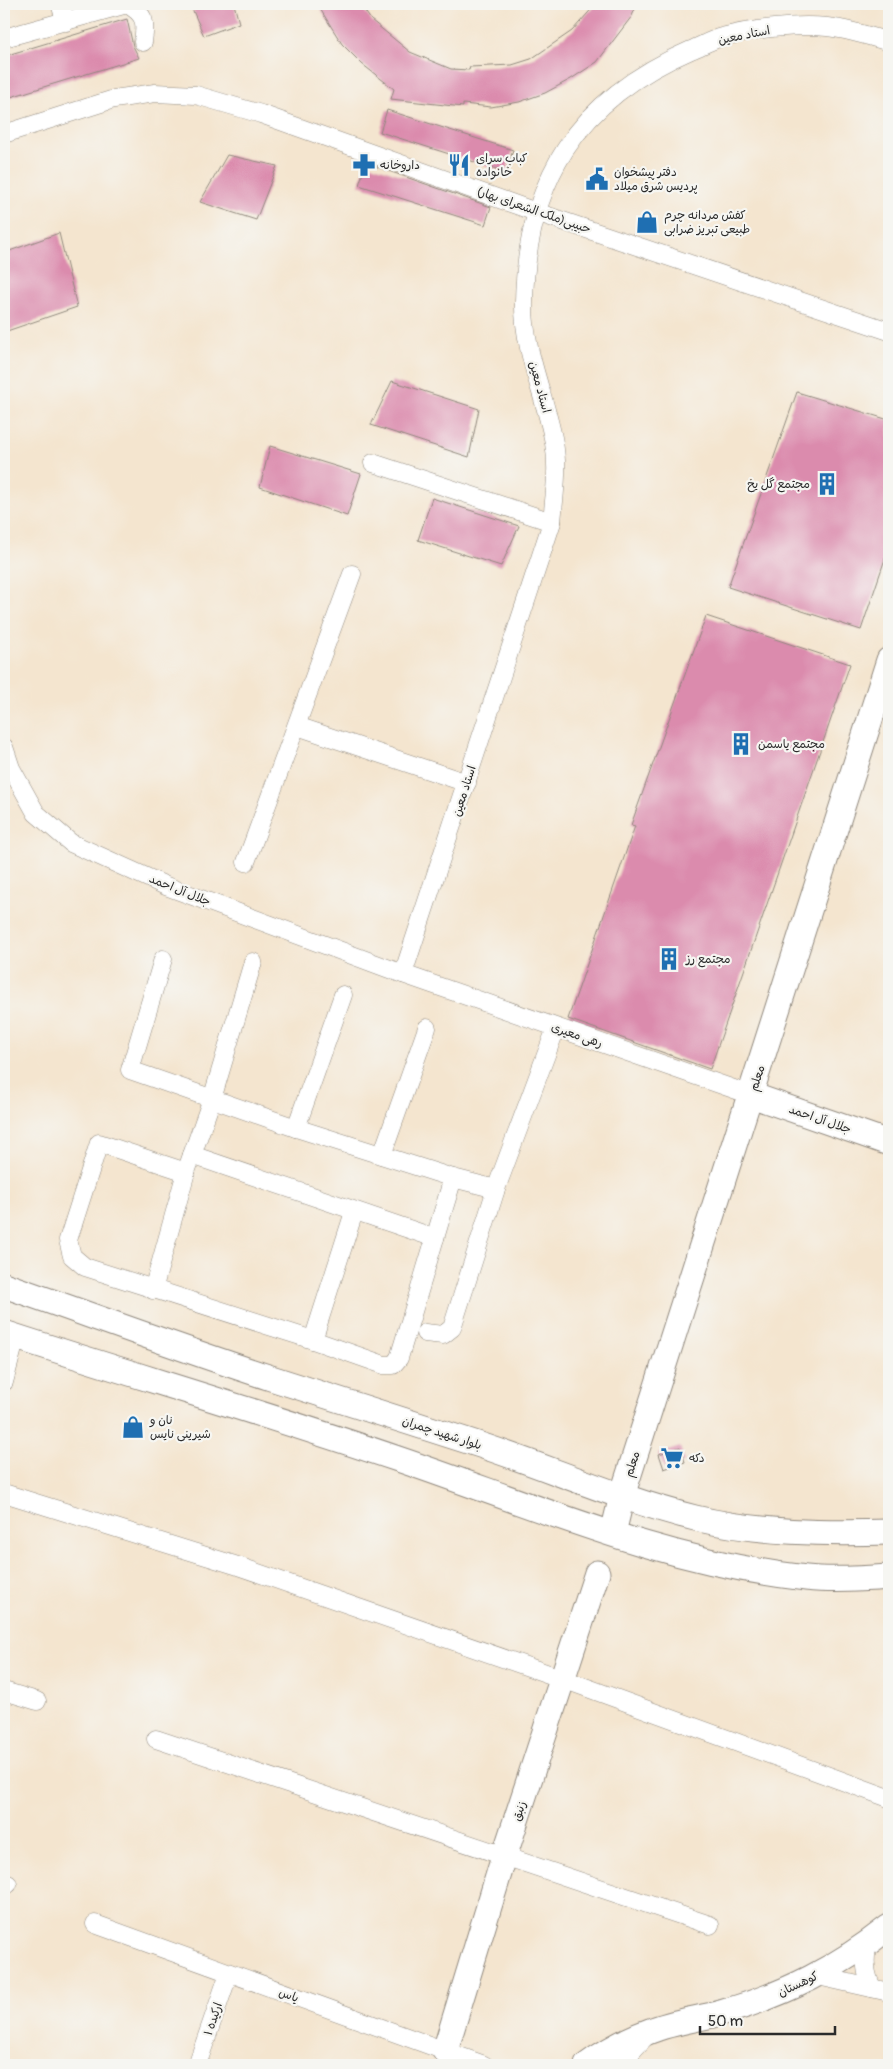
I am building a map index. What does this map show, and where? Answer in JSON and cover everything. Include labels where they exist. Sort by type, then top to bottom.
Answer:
[{"type":"main road","name":"معلم","points":[[613,1533],[622,1496],[889,660]]},
{"type":"main road","name":"جلال آل احمد","points":[[751,1096],[889,1143]]},
{"type":"main road","name":"بلوار شهید چمران","points":[[4,1285],[270,1378],[475,1443],[622,1496],[696,1518],[738,1526],[853,1534],[889,1532]]},
{"type":"main road","points":[[10,1335],[176,1386],[400,1460],[584,1525],[673,1553],[806,1578],[889,1577]]},
{"type":"main road","name":"زنبق","points":[[445,2051],[504,1857],[597,1573]]},
{"type":"main road","name":"کوهستان","points":[[587,2065],[600,2056],[651,2030],[724,2012],[781,1993],[818,1976],[889,1928]]},
{"type":"street","points":[[60,4],[66,22]]},
{"type":"street","points":[[4,38],[127,4],[138,11],[145,24],[143,42]]},
{"type":"street","name":"استاد معین","points":[[403,974],[552,522],[556,480],[555,446],[536,374],[524,306],[527,256],[536,212],[549,179],[568,144],[592,113],[625,86],[663,62],[721,37],[771,29],[827,27],[889,42]]},
{"type":"street","name":"حبیبی(ملک الشعرای بهار)","points":[[4,134],[114,99],[155,93],[196,95],[261,114],[536,212],[889,331]]},
{"type":"street","points":[[373,463],[552,522]]},
{"type":"street","points":[[246,862],[352,574]]},
{"type":"street","points":[[297,726],[466,783]]},
{"type":"street","name":"جلال آل احمد","points":[[4,747],[11,768],[36,813],[71,843],[166,886],[403,974]]},
{"type":"street","points":[[163,959],[130,1070],[296,1128],[452,1178],[496,1189]]},
{"type":"street","points":[[153,1290],[186,1172],[212,1099],[253,962]]},
{"type":"street","name":"رهی معیری","points":[[403,974],[751,1096]]},
{"type":"street","points":[[296,1128],[343,996]]},
{"type":"street","points":[[382,1155],[427,1028]]},
{"type":"street","points":[[425,1333],[443,1335],[452,1328],[496,1189],[556,1028]]},
{"type":"street","points":[[186,1172],[99,1143],[68,1240],[72,1256],[85,1267],[313,1340],[384,1365],[393,1365],[399,1358],[452,1178]]},
{"type":"street","points":[[192,1155],[354,1212],[435,1238]]},
{"type":"street","points":[[313,1340],[354,1212]]},
{"type":"street","points":[[4,1382],[10,1335]]},
{"type":"street","points":[[4,1493],[238,1566],[563,1679],[889,1798]]},
{"type":"street","points":[[4,1690],[37,1701]]},
{"type":"street","points":[[156,1739],[710,1925]]},
{"type":"street","name":"یاس","points":[[95,1924],[484,2065]]},
{"type":"street","points":[[868,1944],[865,1958],[866,1973],[872,1988]]},
{"type":"street","name":"ارکیده ۱","points":[[197,2065],[229,1973]]},
{"type":"street","points":[[818,1976],[889,1992]]},
{"type":"street","points":[[627,2065],[632,2051],[651,2030]]},
{"type":"building","points":[[190,4],[234,4],[239,23],[204,36]]},
{"type":"building","points":[[317,4],[360,4],[371,20],[410,52],[451,69],[469,70],[470,67],[512,65],[531,59],[572,31],[596,4],[637,4],[632,16],[597,62],[571,79],[545,93],[519,102],[491,107],[463,104],[463,107],[391,99],[394,89],[362,64],[342,44]]},
{"type":"building","points":[[127,19],[133,46],[139,58],[4,99],[4,56]]},
{"type":"building","points":[[387,110],[513,150],[506,172],[380,132]]},
{"type":"building","points":[[227,155],[277,166],[256,220],[200,202]]},
{"type":"building","points":[[366,163],[491,207],[485,225],[359,185]]},
{"type":"building","points":[[59,233],[77,307],[4,332],[4,253]]},
{"type":"building","points":[[392,381],[479,409],[469,457],[371,425]]},
{"type":"building","name":"مجتمع گل یخ","points":[[797,392],[889,420],[889,547],[861,630],[728,587]]},
{"type":"building","points":[[270,446],[361,474],[347,516],[260,487]]},
{"type":"building","points":[[432,498],[519,526],[501,566],[418,540]]},
{"type":"building","points":[[706,616],[850,664],[710,1069],[568,1019],[635,826],[631,825]]},
{"type":"building","name":"دکه","points":[[680,1447],[685,1462],[664,1469],[659,1454]]},
{"type":"place","name":"داروخانه","points":[[364,165]]},
{"type":"place","name":"کباب سرای خانواده","points":[[459,165]]},
{"type":"place","name":"دفتر پیشخوان پردیس شرق میلاد","points":[[597,179]]},
{"type":"place","name":"کفش مردانه چرم طبیعی تبریز ضرابی","points":[[647,222]]},
{"type":"place","name":"مجتمع گل یخ","points":[[827,484]]},
{"type":"place","name":"مجتمع یاسمن","points":[[741,744]]},
{"type":"place","name":"مجتمع رز","points":[[669,959]]},
{"type":"place","name":"نان و شیرینی نایس","points":[[133,1427]]},
{"type":"place","name":"دکه","points":[[672,1458]]}]
